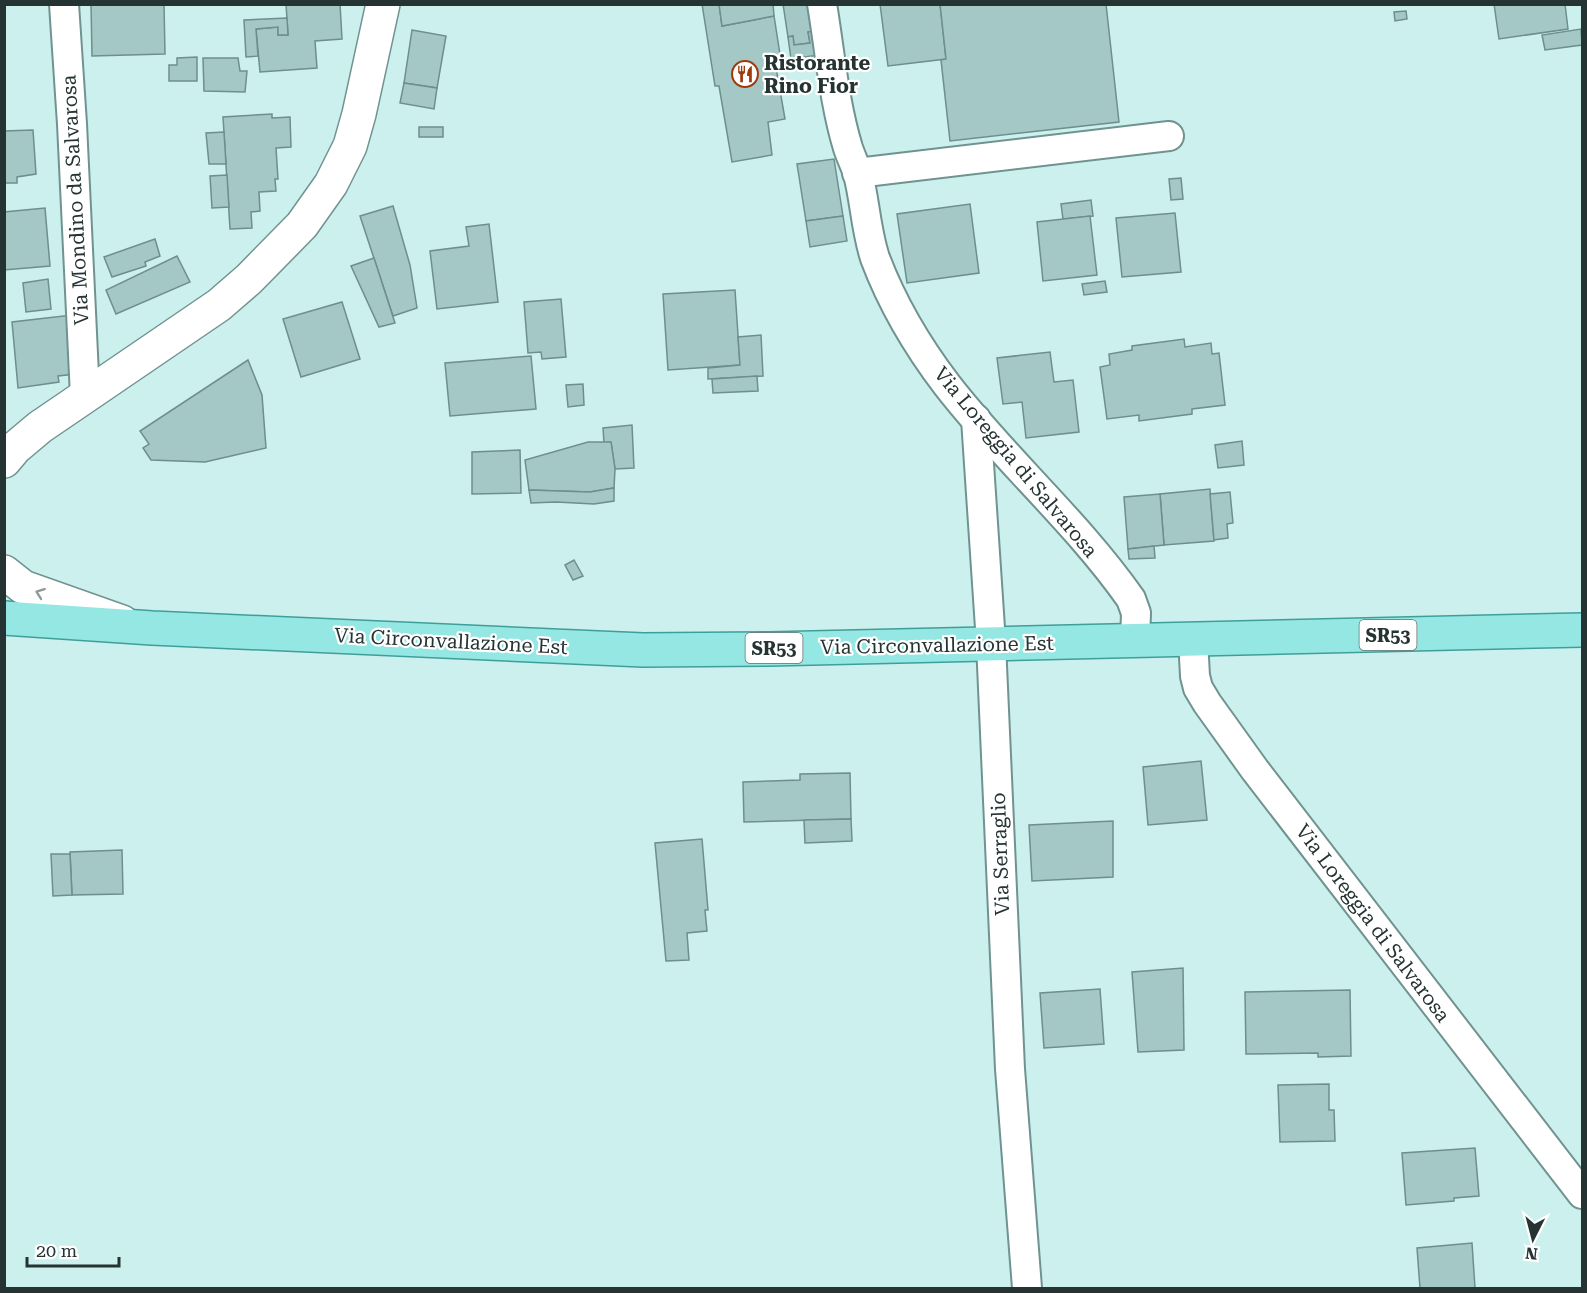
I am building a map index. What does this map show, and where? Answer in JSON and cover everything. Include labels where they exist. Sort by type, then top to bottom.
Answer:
[{"type":"main road","name":"Via Circonvallazione Est","points":[[4,618],[643,650],[1582,630]]},
{"type":"street","name":"Via Mondino da Salvarosa","points":[[64,4],[86,396]]},
{"type":"street","points":[[4,460],[28,437],[232,295],[288,240],[314,209],[331,184],[354,134],[383,4]]},
{"type":"street","name":"Via Loreggia di Salvarosa","points":[[822,4],[839,109],[848,148],[857,173],[875,257],[886,285],[908,327],[946,384],[1053,502],[1126,592],[1135,608],[1135,641]]},
{"type":"street","points":[[857,173],[1169,136]]},
{"type":"street","name":"Via Serraglio","points":[[976,419],[991,643],[1009,1057],[1027,1288]]},
{"type":"street","points":[[4,572],[23,586],[135,626]]},
{"type":"street","name":"Via Loreggia di Salvarosa","points":[[1193,639],[1196,682],[1207,703],[1255,770],[1582,1194]]},
{"type":"building","points":[[91,4],[164,4],[165,54],[92,56]]},
{"type":"building","points":[[286,4],[340,4],[342,39],[315,41],[317,68],[260,72],[256,29],[278,27],[278,35],[288,35]]},
{"type":"building","name":"Ristorante Rino Fior","points":[[702,4],[719,4],[722,26],[774,16],[781,61],[775,62],[785,119],[768,122],[772,155],[732,162],[719,86],[715,86]]},
{"type":"building","points":[[719,4],[773,4],[774,16],[722,26]]},
{"type":"building","points":[[783,4],[811,4],[815,31],[808,32],[810,43],[794,45],[793,36],[788,37]]},
{"type":"building","points":[[880,4],[940,4],[946,59],[888,66]]},
{"type":"building","points":[[940,4],[1106,4],[1119,122],[950,141],[941,60],[946,59]]},
{"type":"building","points":[[1494,4],[1565,4],[1568,29],[1499,39]]},
{"type":"building","points":[[1406,11],[1407,19],[1395,21],[1394,12]]},
{"type":"building","points":[[287,18],[288,35],[278,35],[278,27],[256,29],[258,56],[246,57],[244,20]]},
{"type":"building","points":[[1581,29],[1582,45],[1545,50],[1542,35]]},
{"type":"building","points":[[412,30],[446,36],[437,88],[404,83]]},
{"type":"building","points":[[815,31],[819,55],[791,59],[788,37],[793,36],[794,45],[810,43],[808,32]]},
{"type":"building","points":[[197,57],[197,81],[169,81],[169,65],[177,65],[177,58]]},
{"type":"building","points":[[203,58],[238,58],[240,71],[247,71],[245,92],[204,91]]},
{"type":"building","points":[[404,83],[437,88],[434,109],[400,103]]},
{"type":"building","points":[[272,114],[272,118],[290,117],[291,147],[276,148],[278,179],[275,179],[276,191],[259,192],[260,211],[251,212],[252,228],[230,229],[223,117]]},
{"type":"building","points":[[419,127],[443,127],[443,137],[419,137]]},
{"type":"building","points":[[33,130],[36,174],[17,177],[17,183],[4,183],[4,131]]},
{"type":"building","points":[[224,132],[226,164],[209,164],[206,133]]},
{"type":"building","points":[[834,159],[843,216],[806,221],[797,164]]},
{"type":"building","points":[[227,175],[229,207],[212,208],[210,176]]},
{"type":"building","points":[[1181,178],[1183,199],[1171,200],[1169,179]]},
{"type":"building","points":[[1091,200],[1093,216],[1063,219],[1061,204]]},
{"type":"building","points":[[970,204],[979,273],[907,283],[897,214]]},
{"type":"building","points":[[393,206],[410,265],[417,308],[393,316],[360,216]]},
{"type":"building","points":[[45,208],[50,266],[4,270],[4,212]]},
{"type":"building","points":[[1175,213],[1181,272],[1122,277],[1116,218]]},
{"type":"building","points":[[843,216],[847,241],[810,247],[806,221]]},
{"type":"building","points":[[1090,216],[1097,275],[1043,281],[1037,222]]},
{"type":"building","points":[[489,224],[498,302],[437,309],[430,251],[469,246],[466,227]]},
{"type":"building","points":[[155,239],[160,256],[145,262],[146,266],[112,277],[104,257]]},
{"type":"building","points":[[177,256],[190,282],[116,314],[106,290]]},
{"type":"building","points":[[374,258],[395,323],[379,327],[351,266]]},
{"type":"building","points":[[48,279],[51,309],[26,312],[23,283]]},
{"type":"building","points":[[1105,281],[1107,292],[1084,295],[1082,284]]},
{"type":"building","points":[[735,290],[740,365],[668,370],[663,294]]},
{"type":"building","points":[[561,299],[566,357],[542,359],[541,352],[528,353],[524,302]]},
{"type":"building","points":[[342,302],[360,359],[301,377],[283,319]]},
{"type":"building","points":[[72,315],[76,374],[58,376],[59,382],[18,388],[12,322]]},
{"type":"building","points":[[761,335],[763,376],[708,379],[708,368],[740,365],[738,337]]},
{"type":"building","points":[[1184,339],[1185,347],[1211,343],[1212,354],[1219,353],[1225,405],[1192,409],[1192,414],[1139,421],[1139,415],[1107,419],[1100,367],[1110,365],[1109,354],[1132,350],[1132,346]]},
{"type":"building","points":[[1050,352],[1054,382],[1073,380],[1079,432],[1026,438],[1022,402],[1003,404],[997,358]]},
{"type":"building","points":[[531,356],[536,409],[450,416],[445,363]]},
{"type":"building","points":[[248,360],[262,395],[266,448],[205,462],[151,460],[143,448],[149,444],[140,431]]},
{"type":"building","points":[[757,376],[758,391],[713,393],[712,379]]},
{"type":"building","points":[[583,384],[584,405],[568,407],[566,385]]},
{"type":"building","points":[[632,425],[634,468],[615,469],[611,442],[604,443],[603,428]]},
{"type":"building","points":[[1242,441],[1244,465],[1218,468],[1215,445]]},
{"type":"building","points":[[588,442],[611,442],[615,469],[614,488],[590,492],[529,490],[525,460]]},
{"type":"building","points":[[520,450],[521,493],[472,494],[472,452]]},
{"type":"building","points":[[614,488],[614,501],[594,504],[531,503],[529,490],[590,492]]},
{"type":"building","points":[[1210,489],[1214,541],[1164,545],[1160,494]]},
{"type":"building","points":[[1230,492],[1233,523],[1227,524],[1228,538],[1214,540],[1210,494]]},
{"type":"building","points":[[1160,494],[1164,545],[1128,549],[1124,497]]},
{"type":"building","points":[[1154,546],[1155,558],[1129,559],[1128,549]]},
{"type":"building","points":[[574,560],[583,576],[573,580],[565,565]]},
{"type":"building","points":[[1201,761],[1207,820],[1148,825],[1143,767]]},
{"type":"building","points":[[850,773],[851,819],[744,822],[743,782],[800,780],[800,774]]},
{"type":"building","points":[[851,819],[852,841],[805,843],[804,820]]},
{"type":"building","points":[[1113,821],[1113,877],[1032,881],[1029,825]]},
{"type":"building","points":[[702,839],[708,910],[705,910],[707,931],[687,933],[689,960],[666,961],[655,843]]},
{"type":"building","points":[[122,850],[123,894],[72,895],[70,852]]},
{"type":"building","points":[[51,854],[70,854],[72,895],[53,896]]},
{"type":"building","points":[[1183,968],[1184,1050],[1138,1052],[1132,972]]},
{"type":"building","points":[[1100,989],[1104,1044],[1044,1048],[1040,993]]},
{"type":"building","points":[[1350,990],[1351,1056],[1318,1057],[1318,1053],[1246,1054],[1245,992]]},
{"type":"building","points":[[1329,1084],[1329,1110],[1334,1110],[1335,1141],[1280,1142],[1278,1085]]},
{"type":"building","points":[[1475,1148],[1479,1196],[1454,1198],[1454,1201],[1406,1205],[1402,1153]]},
{"type":"building","points":[[1472,1243],[1475,1288],[1420,1288],[1417,1248]]},
{"type":"place","name":"Ristorante Rino Fior","points":[[745,74]]}]
